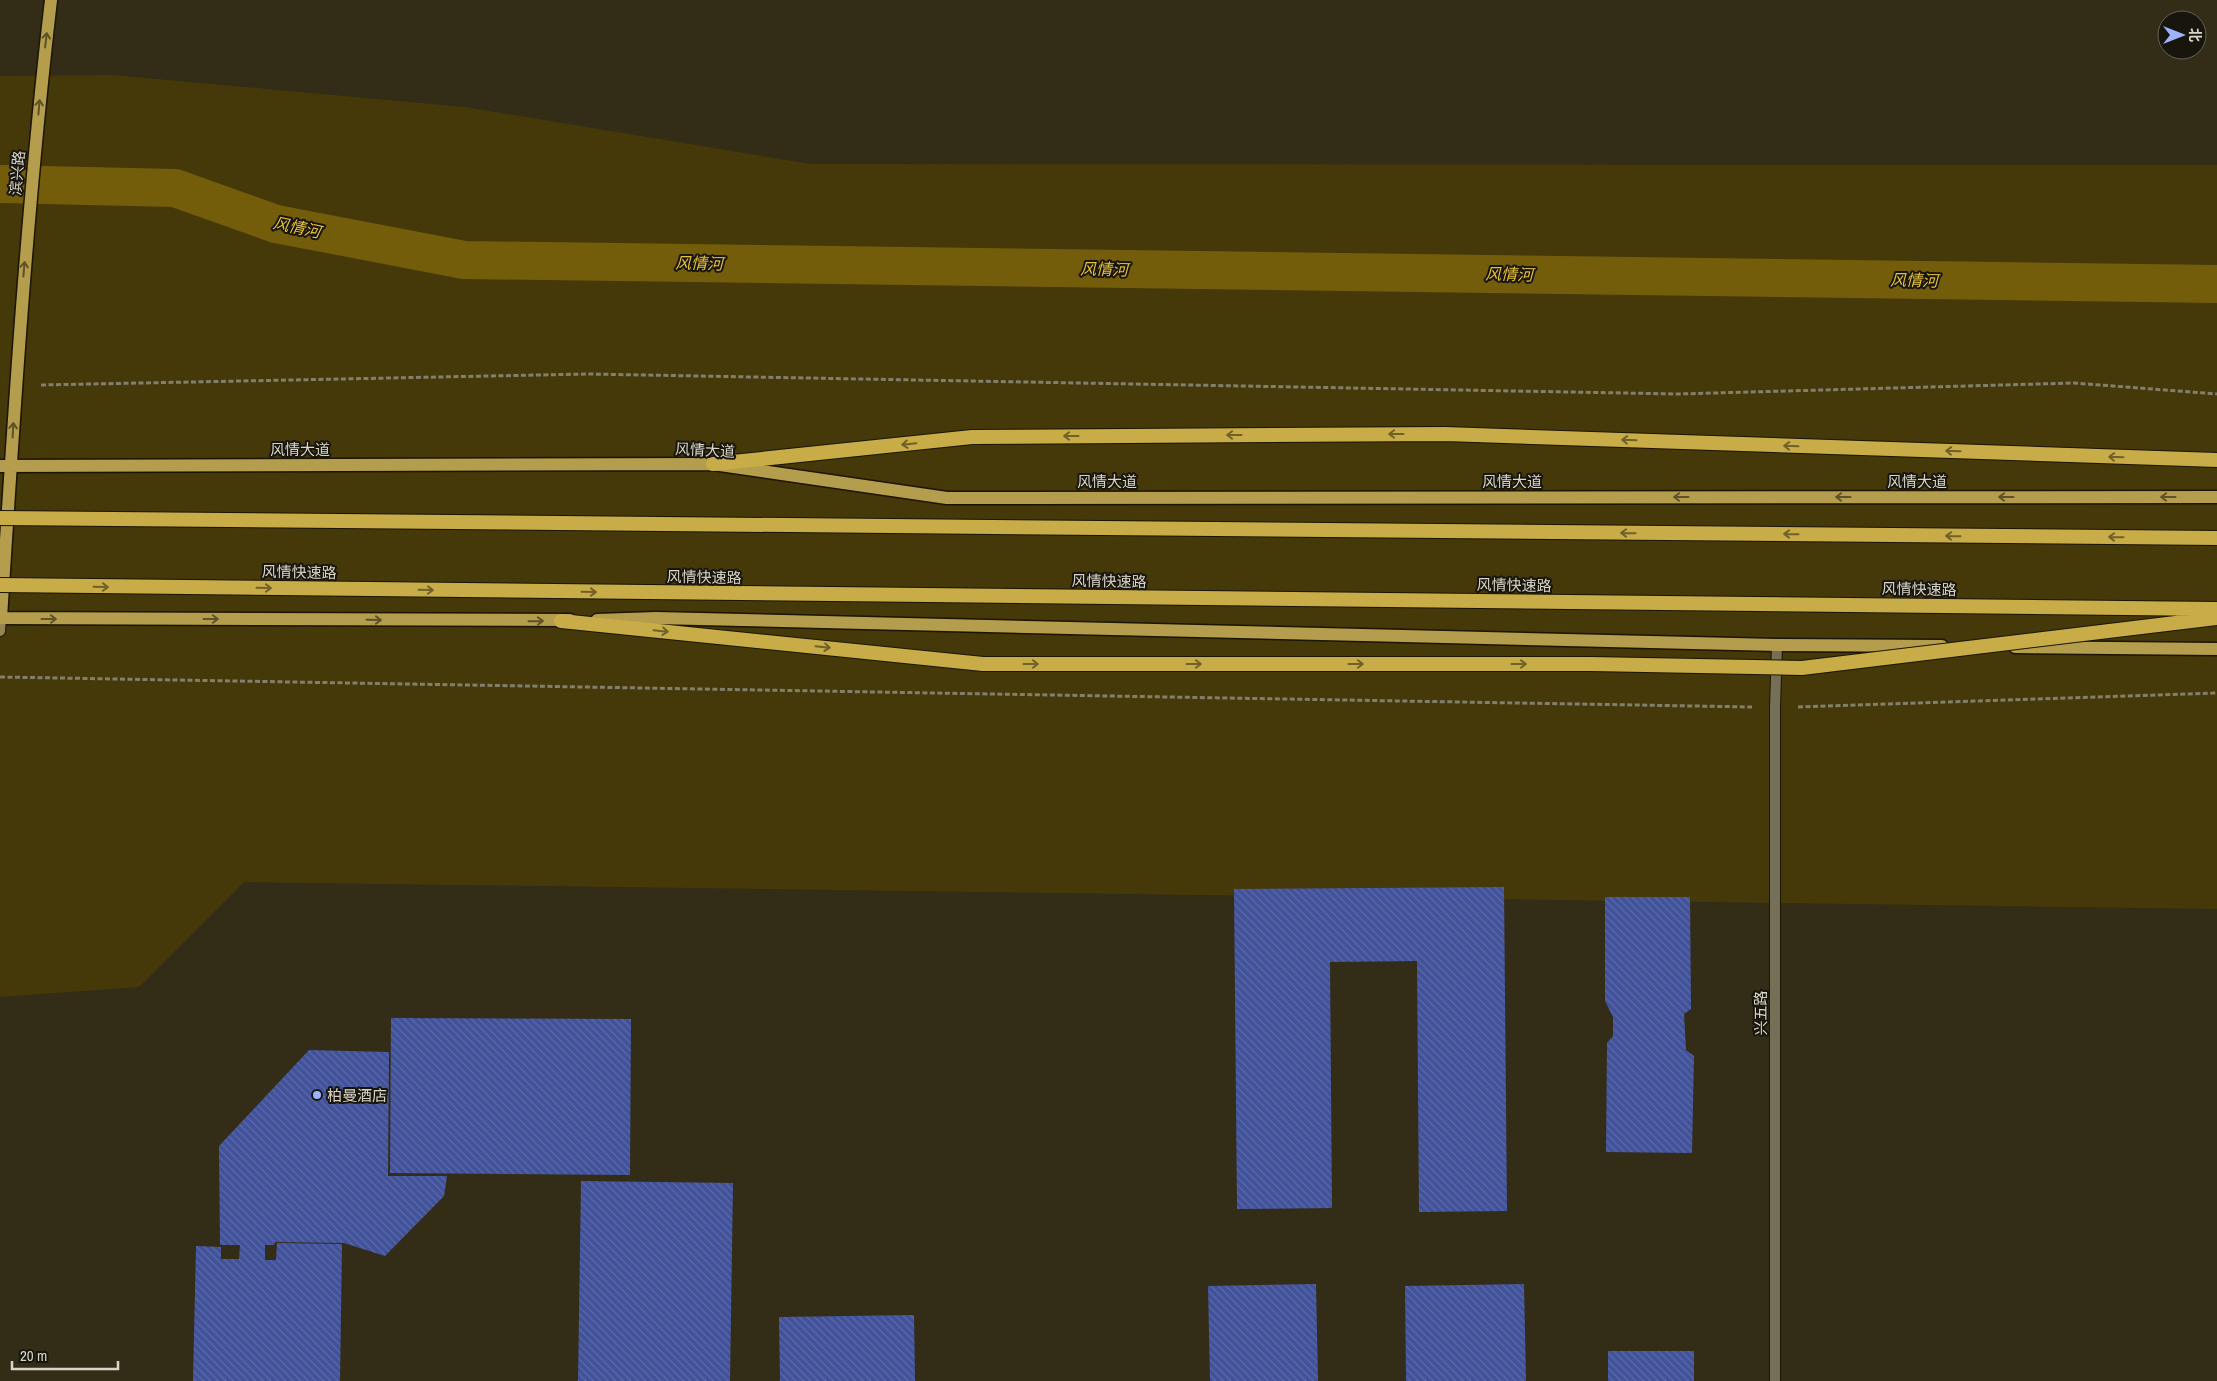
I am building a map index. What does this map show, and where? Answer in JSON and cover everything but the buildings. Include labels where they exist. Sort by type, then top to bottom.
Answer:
[{"type":"highway","points":[[713,464],[972,437],[1445,434],[2217,460]]},
{"type":"highway","points":[[0,518],[2217,538]]},
{"type":"highway","name":"风情快速路","points":[[0,585],[2217,608]]},
{"type":"highway","points":[[561,620],[983,664],[1590,664],[1802,668],[2217,618]]},
{"type":"main road","name":"滨兴路","points":[[0,623],[5,466],[15,385],[41,80],[51,0]]},
{"type":"main road","name":"风情大道","points":[[5,466],[713,464],[947,498],[2217,497]]},
{"type":"main road","points":[[0,623],[676,619],[1777,645],[2217,649]]},
{"type":"street","name":"兴五路","points":[[1775,1381],[1774,707],[1777,645]]},
{"type":"path","points":[[15,385],[589,374],[1678,394],[2074,383],[2217,394]]},
{"type":"path","points":[[0,677],[1774,707],[2217,693]]},
{"type":"shaded area","points":[[113,75],[465,107],[811,164],[2217,165],[2217,909],[244,882],[139,987],[0,997],[0,76]]},
{"type":"waterway","name":"风情河","points":[[0,184],[175,188],[276,224],[464,260],[2217,284]]},
{"type":"place","name":"柏曼酒店","points":[[317,1095]]}]
